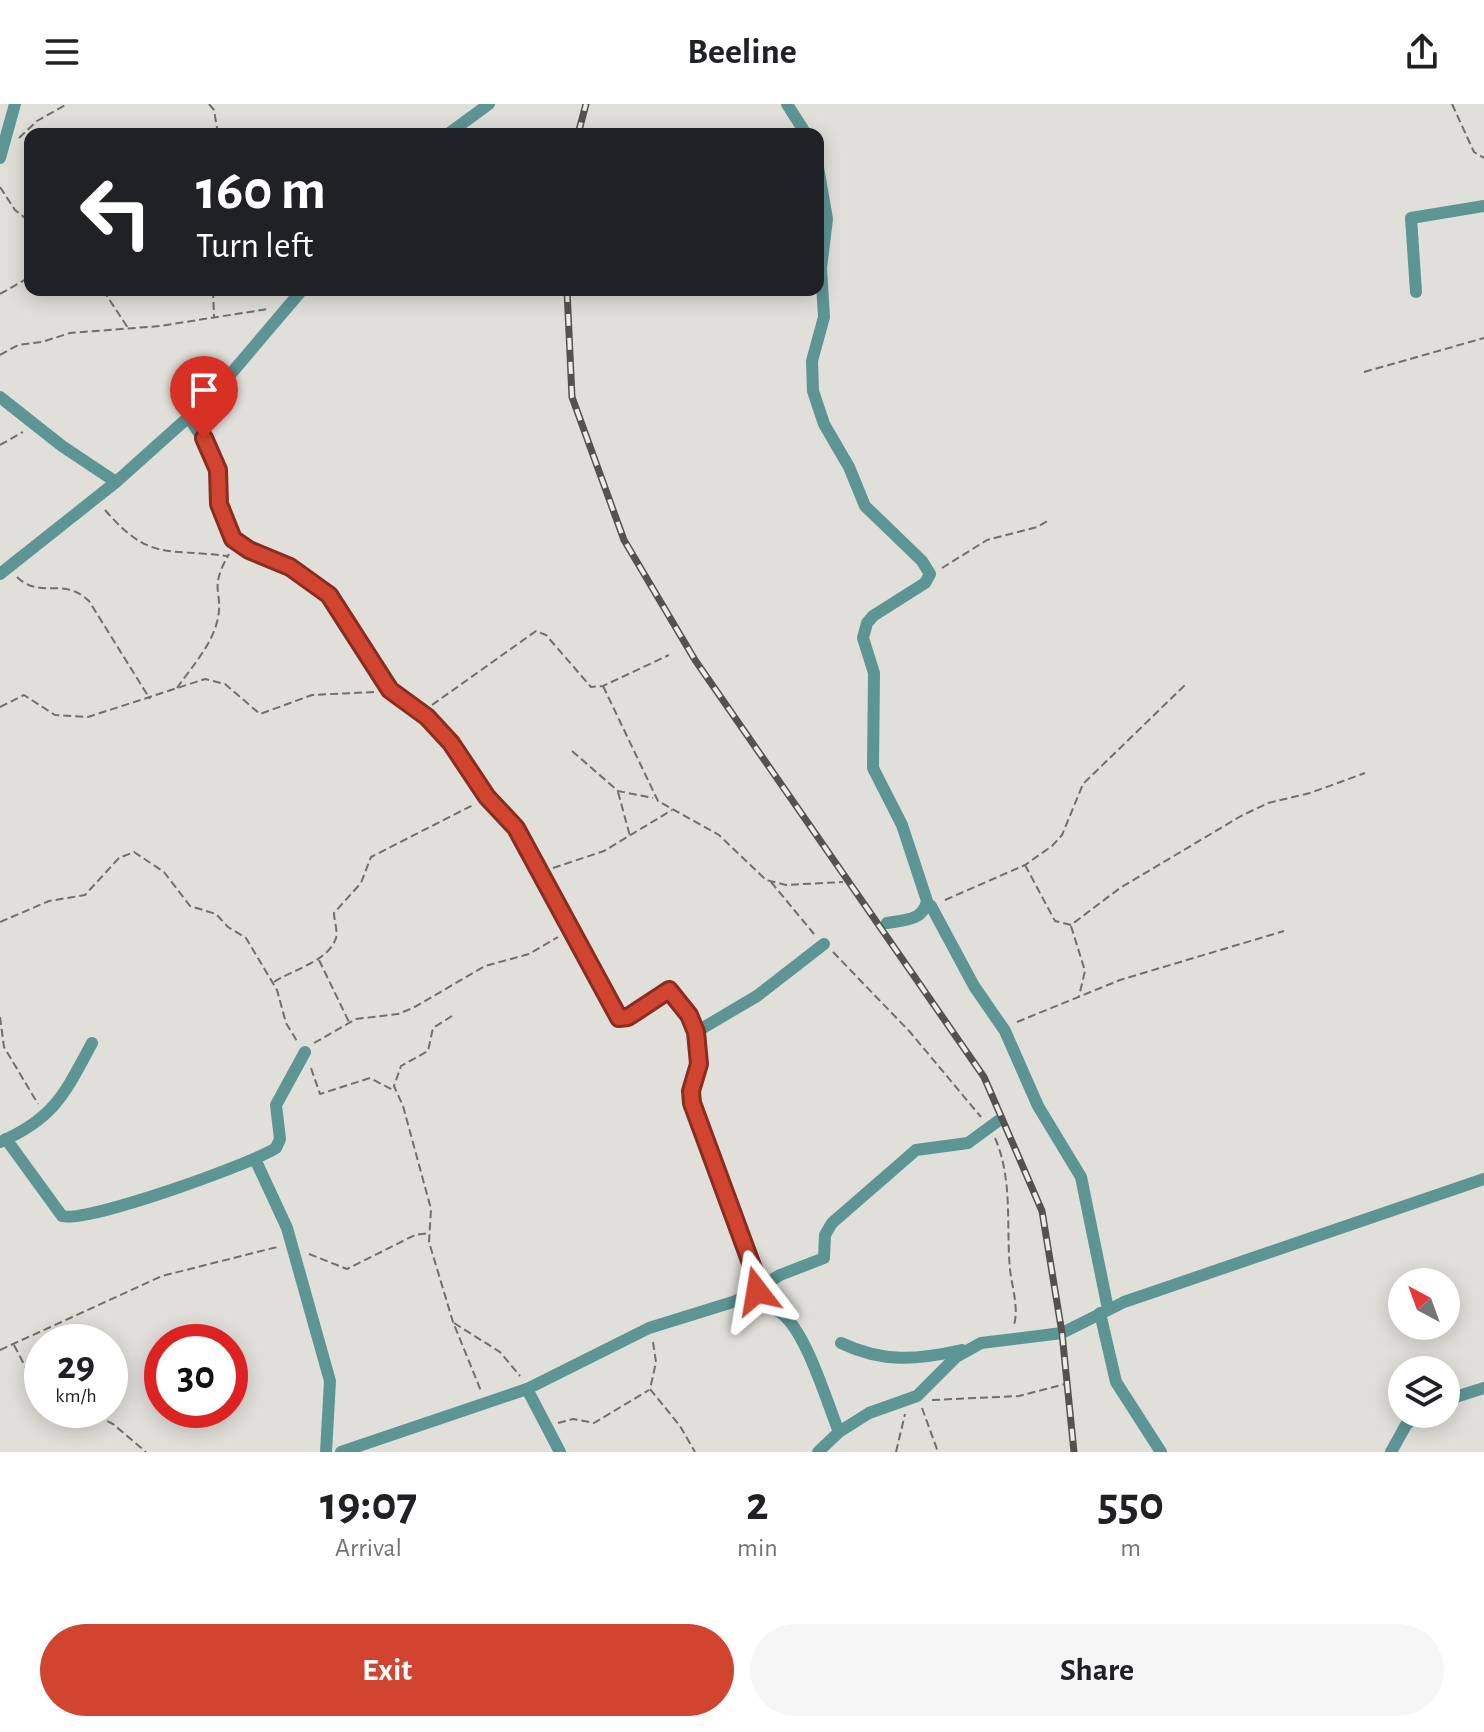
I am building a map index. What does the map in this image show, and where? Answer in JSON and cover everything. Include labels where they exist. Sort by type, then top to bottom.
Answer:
[{"type":"street","points":[[2,155],[15,104]]},
{"type":"street","points":[[456,128],[489,104]]},
{"type":"street","points":[[787,104],[802,128]]},
{"type":"street","points":[[824,202],[827,219],[824,244]]},
{"type":"street","points":[[1416,292],[1411,218],[1484,206]]},
{"type":"street","points":[[4,571],[116,482],[233,374],[297,296]]},
{"type":"street","points":[[823,296],[824,317],[812,361],[813,391],[824,424],[849,467],[865,506],[922,561],[930,574],[925,583],[873,616],[867,623],[863,638],[874,673],[874,774],[902,825],[927,901],[925,909],[917,917],[887,923]]},
{"type":"street","points":[[0,397],[35,426],[116,482]]},
{"type":"street","points":[[188,416],[212,453],[218,470],[219,504],[233,539],[249,550],[290,567],[329,595],[390,690],[421,712],[451,743],[487,797],[516,828],[619,1018],[628,1017],[669,990],[689,1015],[696,1032],[699,1064],[691,1091],[692,1103],[755,1274],[757,1291]]},
{"type":"street","points":[[931,906],[977,992],[1003,1028],[1038,1106],[1081,1177],[1116,1382],[1161,1452]]},
{"type":"street","points":[[696,1032],[757,996],[824,944]]},
{"type":"street","points":[[92,1043],[57,1106],[3,1140],[58,1211],[69,1218],[161,1192],[255,1159],[279,1145],[276,1105],[304,1050]]},
{"type":"street","points":[[341,1452],[527,1389],[649,1328],[736,1301],[783,1273],[823,1260],[825,1235],[832,1223],[909,1155],[935,1145],[968,1143],[994,1124]]},
{"type":"street","points":[[255,1159],[280,1211],[330,1381],[326,1452]]},
{"type":"street","points":[[841,1343],[867,1355],[898,1360],[967,1349],[1010,1338],[1062,1333],[1104,1311],[1484,1179]]},
{"type":"street","points":[[736,1301],[763,1304],[788,1318],[798,1333],[839,1432]]},
{"type":"street","points":[[818,1452],[839,1432],[869,1413],[915,1400],[967,1349]]},
{"type":"street","points":[[1460,1396],[1484,1388]]},
{"type":"street","points":[[527,1389],[560,1452]]},
{"type":"street","points":[[1391,1452],[1405,1428]]},
{"type":"path","points":[[30,128],[67,104]]},
{"type":"path","points":[[209,104],[214,110],[217,128]]},
{"type":"path","points":[[1452,104],[1474,152],[1484,158]]},
{"type":"path","points":[[2,155],[24,134]]},
{"type":"path","points":[[0,187],[24,218]]},
{"type":"path","points":[[0,294],[24,280]]},
{"type":"path","points":[[107,296],[128,328]]},
{"type":"path","points":[[213,296],[214,317]]},
{"type":"path","points":[[0,355],[18,345],[42,342],[60,335],[270,309]]},
{"type":"path","points":[[1364,372],[1484,338]]},
{"type":"path","points":[[0,445],[35,426]]},
{"type":"path","points":[[95,499],[128,535],[148,546],[172,555],[197,552],[228,556]]},
{"type":"path","points":[[930,574],[987,540],[1037,527],[1049,520]]},
{"type":"path","points":[[176,689],[213,632],[218,613],[215,584],[233,539]]},
{"type":"path","points":[[4,571],[28,586],[61,586],[78,591],[89,601],[150,699]]},
{"type":"path","points":[[421,712],[536,631],[546,635],[588,686],[603,686],[669,655]]},
{"type":"path","points":[[0,707],[24,695],[46,712],[70,718],[108,713],[192,682],[216,680],[260,714],[312,695],[390,690]]},
{"type":"path","points":[[931,906],[1043,854],[1062,835],[1083,784],[1185,685]]},
{"type":"path","points":[[603,686],[631,739],[654,798]]},
{"type":"path","points":[[572,751],[618,791],[654,798],[719,835],[771,882],[824,944],[994,1124],[1005,1170],[1010,1268],[1017,1311],[1010,1338]]},
{"type":"path","points":[[1071,925],[1120,888],[1258,807],[1365,773]]},
{"type":"path","points":[[618,791],[630,837]]},
{"type":"path","points":[[273,982],[318,959],[335,940],[334,913],[361,883],[371,857],[487,797]]},
{"type":"path","points":[[539,873],[630,837],[673,809]]},
{"type":"path","points":[[0,922],[49,901],[85,895],[119,858],[134,852],[164,872],[190,906],[216,914],[228,927],[246,938],[273,982],[286,1023],[304,1050],[320,1094],[370,1078],[395,1091]]},
{"type":"path","points":[[1025,865],[1055,921],[1071,925]]},
{"type":"path","points":[[771,882],[786,885],[843,882]]},
{"type":"path","points":[[782,898],[786,885]]},
{"type":"path","points":[[1071,925],[1073,942],[1085,971],[1079,997]]},
{"type":"path","points":[[304,1050],[349,1022],[413,1008],[485,966],[529,954],[570,930]]},
{"type":"path","points":[[1003,1028],[1120,980],[1284,931]]},
{"type":"path","points":[[318,959],[349,1022]]},
{"type":"path","points":[[452,1016],[433,1028],[428,1051],[396,1072],[395,1091],[403,1106],[426,1187],[433,1221],[429,1242],[453,1322],[486,1403]]},
{"type":"path","points":[[0,1017],[4,1047],[10,1061],[46,1115]]},
{"type":"path","points":[[0,1350],[162,1276],[291,1249],[347,1269],[415,1235],[430,1233]]},
{"type":"path","points":[[453,1322],[483,1339],[507,1358],[527,1389]]},
{"type":"path","points":[[649,1328],[656,1350],[650,1389],[680,1426],[695,1452]]},
{"type":"path","points":[[13,1344],[24,1365]]},
{"type":"path","points":[[915,1400],[1019,1396],[1065,1384]]},
{"type":"path","points":[[547,1427],[573,1419],[594,1423],[650,1389]]},
{"type":"path","points":[[896,1452],[915,1400]]},
{"type":"path","points":[[915,1400],[938,1452]]},
{"type":"path","points":[[118,1428],[146,1452]]},
{"type":"railway","points":[[580,128],[586,104]]},
{"type":"railway","points":[[567,296],[572,397],[624,540],[695,660],[984,1077],[1042,1211],[1062,1333],[1074,1452]]},
{"type":"route","points":[[204,438],[218,470],[219,504],[224,523],[233,539],[249,550],[290,567],[329,595],[343,611],[390,690],[427,717],[451,743],[487,797],[516,828],[619,1018],[628,1017],[666,990],[672,991],[689,1015],[699,1048],[699,1064],[691,1091],[692,1103],[748,1252],[757,1291]]}]
